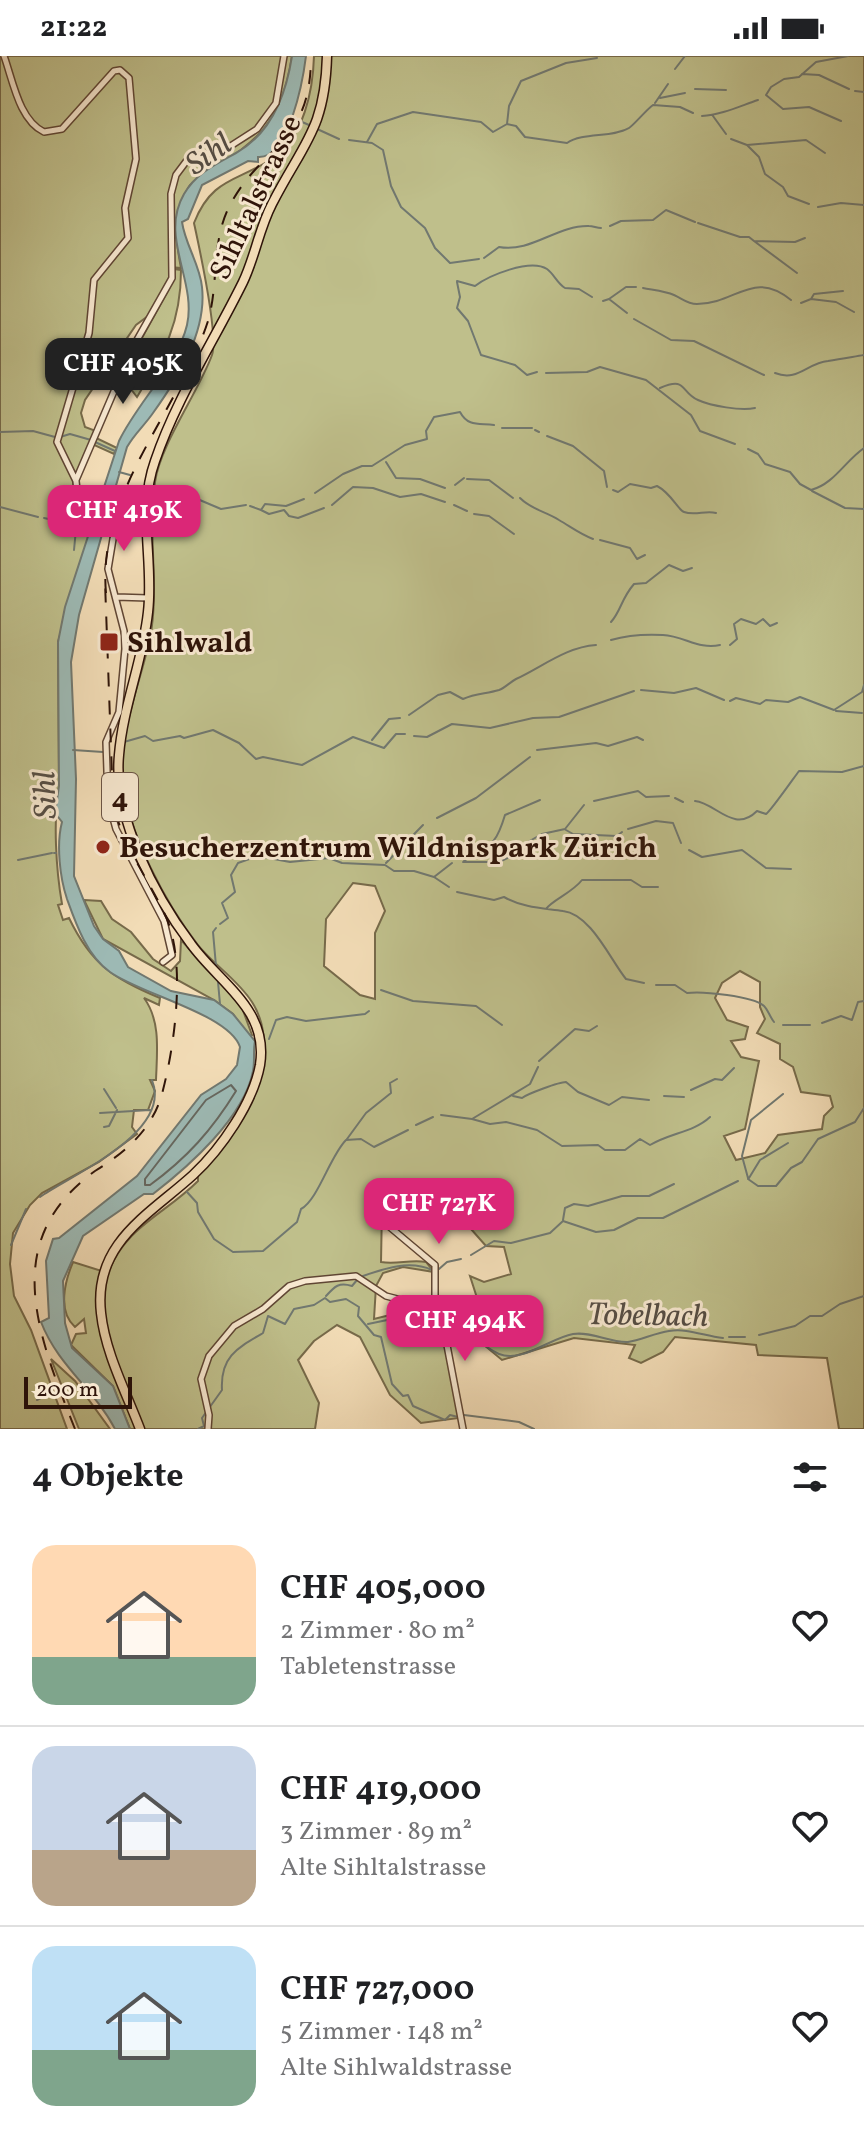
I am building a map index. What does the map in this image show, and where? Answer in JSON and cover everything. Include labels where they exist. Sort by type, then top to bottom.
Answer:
[{"type":"main road","name":"Sihltalstrasse","points":[[140,1429],[102,1323],[101,1293],[105,1269],[127,1229],[194,1174],[214,1151],[252,1089],[261,1051],[257,1027],[249,1009],[180,928],[138,848],[123,810],[118,780],[119,747],[149,598],[145,513],[155,460],[244,280],[269,209],[310,140],[319,117],[327,56]]},
{"type":"street","points":[[4,56],[23,108],[33,124],[44,132],[62,129],[114,71],[120,70],[129,78],[136,159],[125,208],[128,238],[94,280],[89,333],[57,436],[59,448],[76,481],[79,510],[91,519],[115,527],[108,569],[125,649],[118,715],[106,740],[109,809],[164,921],[172,955],[163,962]]},
{"type":"street","points":[[76,481],[133,347],[172,278],[171,194],[176,175],[188,159],[229,147],[257,129],[276,103],[284,56]]},
{"type":"street","points":[[116,597],[149,598]]},
{"type":"street","points":[[379,1218],[393,1233],[433,1260],[436,1309],[442,1319],[463,1429]]},
{"type":"street","points":[[208,1429],[201,1379],[209,1356],[234,1326],[263,1309],[289,1286],[305,1281],[356,1276],[386,1296],[436,1309]]},
{"type":"street","points":[[424,1304],[434,1296]]},
{"type":"green space","points":[[0,56],[292,56],[280,103],[259,134],[190,185],[180,206],[176,225],[181,268],[170,267],[170,279],[152,313],[136,325],[85,400],[81,413],[85,427],[96,431],[94,437],[117,448],[114,454],[90,443],[73,482],[79,515],[93,523],[58,642],[59,786],[56,829],[62,904],[58,905],[63,920],[69,918],[95,959],[129,984],[160,998],[159,1005],[144,998],[156,1027],[156,1080],[150,1080],[155,1091],[148,1110],[134,1110],[132,1127],[137,1134],[99,1162],[42,1193],[30,1205],[13,1233],[10,1264],[14,1296],[31,1330],[67,1429],[0,1429]]},
{"type":"green space","points":[[314,56],[864,56],[864,1429],[839,1429],[827,1358],[758,1355],[756,1345],[675,1337],[663,1352],[641,1363],[629,1358],[635,1345],[574,1338],[502,1360],[466,1330],[442,1316],[447,1310],[472,1317],[475,1323],[486,1326],[495,1322],[500,1311],[478,1301],[470,1276],[484,1282],[511,1274],[504,1247],[486,1246],[433,1186],[382,1207],[381,1262],[426,1262],[434,1272],[403,1267],[383,1273],[376,1286],[374,1319],[390,1315],[439,1317],[459,1418],[421,1423],[390,1395],[360,1337],[337,1325],[314,1341],[298,1360],[319,1403],[315,1429],[130,1429],[113,1386],[71,1345],[76,1334],[86,1333],[84,1319],[75,1327],[64,1304],[65,1287],[73,1262],[108,1273],[135,1232],[198,1181],[198,1174],[241,1116],[260,1070],[264,1046],[261,1024],[252,1002],[198,945],[173,909],[150,867],[126,801],[122,763],[127,727],[153,619],[152,521],[158,467],[212,355],[213,329],[208,290],[194,223],[201,208],[218,189],[284,149],[305,112]],"holes":[[[353,883],[375,886],[385,911],[375,933],[375,999],[360,995],[324,966],[326,919]],[[740,971],[760,982],[760,1007],[765,1019],[757,1033],[780,1044],[780,1059],[793,1067],[801,1092],[830,1096],[833,1107],[824,1116],[822,1129],[778,1135],[765,1153],[736,1160],[724,1136],[745,1129],[759,1061],[741,1057],[731,1041],[745,1039],[748,1027],[727,1020],[715,998],[722,983]]]},
{"type":"green space","points":[[174,269],[181,270],[174,322],[163,351],[137,397],[121,376],[169,289]]},
{"type":"green space","points":[[84,900],[101,901],[112,919],[131,932],[153,959],[171,971],[180,961],[181,940],[241,1005],[252,1035],[248,1036],[233,1014],[214,1000],[103,939]]},
{"type":"green space","points":[[51,1359],[75,1381],[110,1429],[79,1429]]},
{"type":"water","points":[[292,56],[306,56],[292,116],[278,145],[269,154],[258,157],[258,162],[248,161],[202,185],[188,219],[182,222],[201,279],[200,321],[181,370],[127,447],[79,615],[71,662],[76,779],[74,876],[94,926],[103,939],[119,951],[128,967],[171,991],[214,1000],[233,1014],[255,1041],[248,1089],[227,1123],[198,1156],[153,1194],[144,1194],[83,1236],[63,1281],[65,1323],[72,1348],[113,1386],[130,1429],[115,1429],[57,1352],[41,1322],[49,1318],[46,1261],[53,1239],[59,1238],[137,1176],[201,1095],[226,1079],[237,1065],[240,1047],[219,1024],[110,972],[95,957],[78,929],[62,881],[59,851],[62,822],[55,813],[59,786],[58,642],[65,607],[119,441],[175,354],[187,325],[187,292],[175,226],[177,210],[194,180],[248,145],[268,124],[286,85]]},
{"type":"waterway","points":[[675,69],[685,56]]},
{"type":"waterway","points":[[841,121],[809,107],[783,109],[766,95],[771,87],[784,79],[799,77],[816,62],[848,56]]},
{"type":"waterway","points":[[507,124],[509,106],[521,81],[566,63],[597,58]]},
{"type":"waterway","points":[[802,74],[819,75],[849,89]]},
{"type":"waterway","points":[[655,103],[668,84]]},
{"type":"waterway","points":[[695,89],[726,90]]},
{"type":"waterway","points":[[855,91],[864,92]]},
{"type":"waterway","points":[[660,98],[685,93]]},
{"type":"waterway","points":[[702,116],[758,100]]},
{"type":"waterway","points":[[367,142],[377,124],[413,112],[481,122],[493,132],[507,124],[516,126],[525,137],[567,143],[581,137],[622,131],[653,105],[680,107],[693,113]]},
{"type":"waterway","points":[[713,116],[726,134]]},
{"type":"waterway","points":[[293,118],[309,125]]},
{"type":"waterway","points":[[315,128],[339,139]]},
{"type":"waterway","points":[[731,139],[747,145],[759,157],[765,174],[783,187],[788,196],[809,204]]},
{"type":"waterway","points":[[349,140],[372,143],[383,150],[391,186],[401,207],[425,228],[435,248],[450,263],[479,259]]},
{"type":"waterway","points":[[747,145],[806,140],[825,153]]},
{"type":"waterway","points":[[818,207],[841,203],[864,205]]},
{"type":"waterway","points":[[610,226],[621,221],[653,220],[666,210],[695,222]]},
{"type":"waterway","points":[[698,223],[754,241],[795,242],[805,238]]},
{"type":"waterway","points":[[484,258],[499,247],[522,246],[577,227],[601,228]]},
{"type":"waterway","points":[[754,241],[797,273]]},
{"type":"waterway","points":[[457,281],[475,286],[510,270],[540,266],[565,288],[579,289],[592,297]]},
{"type":"waterway","points":[[457,282],[460,297],[457,308],[468,321],[481,355],[515,365],[527,375],[537,372]]},
{"type":"waterway","points":[[609,299],[626,287],[636,287]]},
{"type":"waterway","points":[[643,288],[694,304],[711,303],[755,288],[778,291],[791,300]]},
{"type":"waterway","points":[[801,303],[811,299],[814,294],[843,291]]},
{"type":"waterway","points":[[603,301],[609,299],[627,313]]},
{"type":"waterway","points":[[811,299],[836,302],[854,312]]},
{"type":"waterway","points":[[634,319],[671,340],[694,341],[764,375]]},
{"type":"waterway","points":[[775,373],[796,374],[821,362],[864,355]]},
{"type":"waterway","points":[[546,373],[587,372],[600,367],[646,380],[691,415],[700,431],[735,444]]},
{"type":"waterway","points":[[660,388],[679,384],[692,397],[704,402],[734,408],[755,408]]},
{"type":"waterway","points":[[315,493],[343,474],[362,466],[372,466],[405,445],[427,439],[426,431],[434,417],[460,412],[470,422],[494,425]]},
{"type":"waterway","points":[[502,428],[532,428]]},
{"type":"waterway","points":[[535,430],[539,432]]},
{"type":"waterway","points":[[0,432],[33,431],[55,437]]},
{"type":"waterway","points":[[60,437],[70,434],[91,440]]},
{"type":"waterway","points":[[547,436],[573,446],[604,471],[607,487]]},
{"type":"waterway","points":[[95,442],[115,451]]},
{"type":"waterway","points":[[748,449],[758,454],[765,464],[790,472],[800,484],[811,490],[833,478],[864,448]]},
{"type":"waterway","points":[[386,462],[396,478],[420,479],[445,488]]},
{"type":"waterway","points":[[119,472],[130,475]]},
{"type":"waterway","points":[[455,485],[464,478]]},
{"type":"waterway","points":[[467,479],[489,480],[513,498]]},
{"type":"waterway","points":[[613,490],[618,492],[630,484],[651,488],[657,486],[684,512],[716,513]]},
{"type":"waterway","points":[[332,505],[353,487],[373,488],[400,497],[421,494],[445,502]]},
{"type":"waterway","points":[[812,491],[845,508],[864,509]]},
{"type":"waterway","points":[[152,493],[168,501]]},
{"type":"waterway","points":[[173,502],[195,498],[221,509],[246,505]]},
{"type":"waterway","points":[[520,498],[593,539]]},
{"type":"waterway","points":[[250,506],[261,510],[265,504],[286,506],[304,499]]},
{"type":"waterway","points":[[454,505],[467,511]]},
{"type":"waterway","points":[[0,507],[38,517]]},
{"type":"waterway","points":[[261,510],[269,514],[284,510],[289,516],[298,518],[324,508]]},
{"type":"waterway","points":[[474,514],[489,516],[514,534]]},
{"type":"waterway","points":[[44,518],[53,520]]},
{"type":"waterway","points":[[58,520],[71,525]]},
{"type":"waterway","points":[[73,525],[76,529],[74,550]]},
{"type":"waterway","points":[[600,540],[630,548],[637,559],[645,555]]},
{"type":"waterway","points":[[611,622],[634,584],[646,583],[669,565],[683,571],[692,568]]},
{"type":"waterway","points":[[730,645],[737,639],[734,624],[741,619],[756,624],[763,619],[770,626],[777,623]]},
{"type":"waterway","points":[[611,640],[637,635],[663,635],[705,646],[720,645]]},
{"type":"waterway","points":[[409,715],[438,695],[450,692],[463,699],[499,690],[564,653],[596,645]]},
{"type":"waterway","points":[[730,701],[736,698],[760,704],[766,700],[788,702],[800,697],[834,710],[862,692],[864,685]]},
{"type":"waterway","points":[[641,690],[674,693],[696,688],[724,700]]},
{"type":"waterway","points":[[414,736],[427,737],[452,724],[490,728],[533,718],[559,717],[634,691]]},
{"type":"waterway","points":[[836,711],[862,713]]},
{"type":"waterway","points":[[372,740],[389,719],[400,718]]},
{"type":"waterway","points":[[124,742],[145,736],[153,741],[184,738],[213,730],[239,743],[256,759],[263,757],[302,765],[353,737],[384,748],[396,734],[405,734]]},
{"type":"waterway","points":[[537,750],[596,743],[608,746],[637,737],[643,740]]},
{"type":"waterway","points":[[73,750],[103,752]]},
{"type":"waterway","points":[[437,818],[476,798],[530,757]]},
{"type":"waterway","points":[[695,801],[733,818],[749,817],[757,811],[766,814],[799,771],[842,772],[864,766]]},
{"type":"waterway","points":[[594,801],[638,791],[646,797],[669,796]]},
{"type":"waterway","points":[[675,798],[683,802]]},
{"type":"waterway","points":[[464,861],[494,840],[505,815],[540,800]]},
{"type":"waterway","points":[[463,862],[499,862],[523,851],[526,843],[542,834],[565,829],[584,805]]},
{"type":"waterway","points":[[628,829],[656,821],[673,823],[681,843]]},
{"type":"waterway","points":[[386,863],[423,825]]},
{"type":"waterway","points":[[566,830],[573,834],[617,836],[622,832]]},
{"type":"waterway","points":[[689,850],[702,857],[742,850],[766,868],[791,869]]},
{"type":"waterway","points":[[18,860],[52,853]]},
{"type":"waterway","points":[[220,924],[228,918],[222,903],[235,892],[231,875],[238,863],[258,856],[290,862],[329,858],[342,863],[385,865],[394,871],[414,871],[434,877],[452,863]]},
{"type":"waterway","points":[[434,877],[449,887]]},
{"type":"waterway","points":[[546,909],[582,880],[631,880],[642,887],[658,887]]},
{"type":"waterway","points":[[457,892],[494,900],[504,897],[526,905],[573,914],[591,929],[626,979],[644,983]]},
{"type":"waterway","points":[[216,928],[213,932],[216,966]]},
{"type":"waterway","points":[[218,982],[220,1004]]},
{"type":"waterway","points":[[656,985],[675,985],[687,993],[749,999],[764,1006],[774,1022]]},
{"type":"waterway","points":[[381,990],[413,1001],[476,1006],[502,1025]]},
{"type":"waterway","points":[[822,1023],[841,1016],[852,1020],[858,1002],[864,1001]]},
{"type":"waterway","points":[[269,1039],[276,1020],[287,1017],[306,1021],[369,1011]]},
{"type":"waterway","points":[[783,1025],[810,1025]]},
{"type":"waterway","points":[[539,1061],[575,1029],[589,1031],[597,1026]]},
{"type":"waterway","points":[[441,1115],[472,1119],[530,1084],[538,1067]]},
{"type":"waterway","points":[[691,1090],[715,1079],[722,1080],[734,1068]]},
{"type":"waterway","points":[[347,1139],[366,1113],[391,1093],[390,1083],[397,1079]]},
{"type":"waterway","points":[[40,1197],[95,1164],[134,1134],[148,1117],[155,1099],[152,1080]]},
{"type":"waterway","points":[[513,1096],[522,1098],[566,1082],[578,1092],[609,1105],[622,1097],[649,1100]]},
{"type":"waterway","points":[[104,1089],[116,1108]]},
{"type":"waterway","points":[[748,1178],[742,1156],[751,1120],[783,1094]]},
{"type":"waterway","points":[[664,1096],[684,1097]]},
{"type":"waterway","points":[[748,1179],[758,1186],[776,1186],[791,1168],[802,1162],[818,1139],[855,1122],[864,1108]]},
{"type":"waterway","points":[[104,1127],[109,1126],[117,1110]]},
{"type":"waterway","points":[[100,1113],[150,1110]]},
{"type":"waterway","points":[[416,1125],[433,1117]]},
{"type":"waterway","points":[[472,1119],[490,1124],[506,1122],[537,1130],[562,1146],[598,1145],[605,1150],[625,1150],[640,1139],[650,1145],[697,1126],[710,1117]]},
{"type":"waterway","points":[[187,1192],[197,1203],[198,1212],[214,1239],[233,1252],[263,1251],[297,1222],[301,1209],[313,1197],[346,1140],[361,1139],[374,1147],[408,1130]]},
{"type":"waterway","points":[[749,1178],[760,1160],[788,1143]]},
{"type":"waterway","points":[[471,1255],[494,1241],[511,1243],[550,1233],[563,1221],[596,1232],[614,1230],[638,1218],[663,1218],[738,1181]]},
{"type":"waterway","points":[[563,1220],[565,1208],[574,1204],[588,1206],[622,1196],[649,1196],[674,1184]]},
{"type":"waterway","points":[[11,1245],[26,1209]]},
{"type":"waterway","points":[[439,1269],[447,1262],[461,1259]]},
{"type":"waterway","points":[[363,1276],[407,1265],[432,1270]]},
{"type":"waterway","points":[[326,1296],[338,1286],[352,1286],[357,1280]]},
{"type":"waterway","name":"Tobelbach","points":[[759,1335],[795,1326],[810,1316],[822,1316],[840,1304],[864,1296]]},
{"type":"waterway","name":"Tobelbach","points":[[198,1429],[204,1426],[202,1418],[222,1390],[227,1361],[238,1349],[263,1333],[268,1316],[285,1324],[294,1309],[314,1305],[325,1298],[330,1302],[346,1299],[359,1307],[358,1316],[374,1335],[381,1337],[392,1384],[403,1396],[408,1395],[413,1406],[445,1420],[450,1415],[458,1417]]},
{"type":"waterway","name":"Tobelbach","points":[[445,1316],[485,1346],[508,1356],[527,1353],[573,1334],[628,1342],[676,1330],[723,1338]]},
{"type":"waterway","name":"Tobelbach","points":[[368,1324],[392,1319],[417,1324],[438,1321]]},
{"type":"waterway","name":"Tobelbach","points":[[729,1337],[745,1337]]},
{"type":"waterway","points":[[37,1400],[50,1393]]},
{"type":"waterway","points":[[464,1415],[519,1422],[534,1429]]},
{"type":"railway","points":[[106,593],[107,556],[114,521],[127,486],[179,387],[208,321],[223,221],[242,186],[282,142],[303,109],[309,86],[311,56]]},
{"type":"railway","points":[[75,1429],[48,1357],[39,1322],[35,1289],[37,1257],[46,1227],[65,1198],[128,1147],[153,1116],[167,1071],[177,979],[176,956],[166,917],[122,832],[113,802],[105,582]]},
{"type":"place","name":"Sihlwald","points":[[109,642]]},
{"type":"place","name":"Besucherzentrum Wildnispark Zürich","points":[[103,847]]},
{"type":"water label","name":"Sihl","points":[[208,153]]},
{"type":"water label","name":"Sihl","points":[[44,795]]}]
